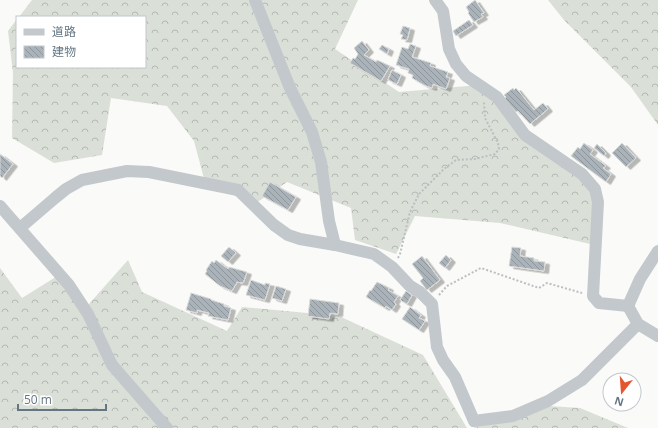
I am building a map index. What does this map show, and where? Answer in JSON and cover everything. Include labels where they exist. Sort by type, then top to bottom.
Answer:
[{"type":"street","points":[[255,0],[290,88],[312,132],[321,162],[329,220],[335,245]]},
{"type":"street","points":[[435,0],[443,11],[449,49],[456,64],[466,76],[497,97],[525,135],[582,174],[595,189],[598,202],[593,296],[599,303],[628,306]]},
{"type":"street","points":[[20,228],[66,189],[82,180],[127,171],[149,172],[238,190],[274,225],[288,235],[300,239],[374,254],[392,267],[410,286],[420,292],[432,304],[437,347],[443,360],[455,377],[474,421],[514,416],[548,401],[582,380],[638,324]]},
{"type":"street","points":[[0,206],[69,285],[88,314],[112,364],[167,428]]},
{"type":"street","points":[[628,306],[640,279],[658,251]]},
{"type":"street","points":[[628,306],[638,324],[658,336]]},
{"type":"path","points":[[392,267],[400,254],[410,212],[419,194],[444,169],[456,160],[475,159],[494,154],[499,149],[498,143],[485,118],[482,87]]},
{"type":"path","points":[[432,304],[447,286],[481,268],[539,288],[547,283],[593,296]]},
{"type":"green space","points":[[32,0],[358,0],[335,49],[399,92],[479,85],[534,138],[585,173],[602,204],[590,244],[500,223],[415,216],[396,254],[355,240],[351,208],[287,182],[256,203],[206,186],[194,141],[167,106],[111,98],[102,155],[54,163],[12,138],[13,73],[8,31],[16,20],[16,68],[146,68],[146,16],[20,16]]},
{"type":"green space","points":[[548,0],[658,0],[658,125],[631,87],[564,20]]},
{"type":"green space","points":[[128,260],[142,292],[227,331],[242,307],[339,316],[423,355],[467,428],[0,428],[0,268],[22,298],[59,275],[81,313]]},
{"type":"green space","points":[[533,405],[580,408],[628,428],[473,428]]},
{"type":"building","points":[[475,0],[484,13],[481,14],[483,17],[474,22],[466,7]]},
{"type":"building","points":[[469,20],[473,25],[456,36],[453,31]]},
{"type":"building","points":[[403,26],[410,28],[407,40],[401,39],[403,35],[400,34]]},
{"type":"building","points":[[362,41],[369,50],[364,55],[376,62],[377,60],[390,66],[381,81],[350,63],[358,54],[354,48]]},
{"type":"building","points":[[410,44],[416,46],[412,57],[431,63],[430,66],[448,72],[446,77],[450,78],[446,89],[433,84],[432,88],[424,85],[412,78],[413,75],[408,73],[409,69],[396,65],[402,47],[408,49]]},
{"type":"building","points":[[382,45],[389,49],[387,54],[379,49]]},
{"type":"building","points":[[392,70],[401,75],[397,84],[388,80]]},
{"type":"building","points":[[513,88],[514,90],[516,88],[534,110],[543,103],[548,109],[530,124],[518,111],[516,112],[505,99],[506,97],[504,95]]},
{"type":"building","points":[[584,143],[593,150],[590,154],[606,166],[603,168],[611,174],[606,182],[571,156],[578,147],[580,149]]},
{"type":"building","points":[[622,143],[636,158],[626,167],[612,153]]},
{"type":"building","points":[[597,144],[606,153],[604,156],[594,148]]},
{"type":"building","points":[[0,154],[13,164],[2,178],[0,176]]},
{"type":"building","points":[[270,182],[296,197],[288,210],[262,196]]},
{"type":"building","points":[[229,247],[236,253],[228,262],[221,256]]},
{"type":"building","points":[[512,247],[521,248],[520,256],[534,258],[534,261],[545,262],[544,271],[509,266]]},
{"type":"building","points":[[446,255],[451,260],[445,268],[439,263]]},
{"type":"building","points":[[422,256],[440,280],[427,290],[420,281],[423,278],[412,264]]},
{"type":"building","points":[[216,260],[228,269],[229,267],[247,272],[243,283],[237,282],[232,291],[220,286],[205,274],[212,261],[214,263]]},
{"type":"building","points":[[251,280],[265,285],[265,283],[270,284],[265,300],[246,295]]},
{"type":"building","points":[[377,282],[389,288],[388,290],[398,296],[394,302],[396,304],[392,310],[386,306],[385,308],[366,297]]},
{"type":"building","points":[[276,286],[286,289],[282,301],[272,298]]},
{"type":"building","points":[[406,291],[412,295],[407,304],[400,300]]},
{"type":"building","points":[[191,293],[211,299],[231,308],[228,320],[208,316],[209,313],[197,310],[197,313],[186,310]]},
{"type":"building","points":[[310,299],[339,303],[338,314],[330,313],[329,319],[308,316]]},
{"type":"building","points":[[410,307],[421,315],[419,318],[425,321],[419,330],[402,319]]}]
